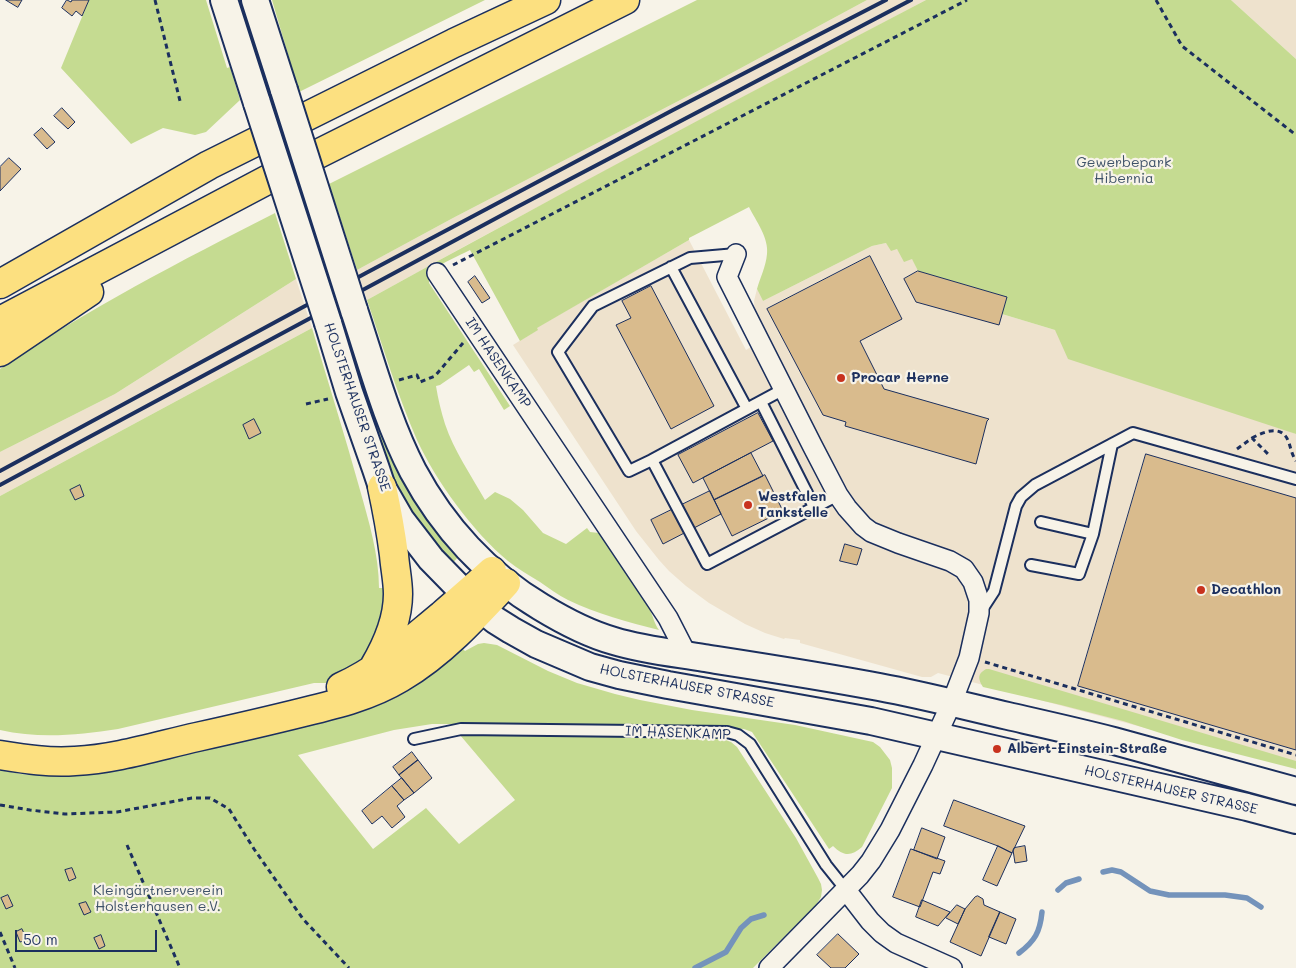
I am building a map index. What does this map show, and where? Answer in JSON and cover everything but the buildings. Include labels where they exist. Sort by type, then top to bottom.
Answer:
[{"type":"highway","points":[[454,43],[487,16],[519,0]]},
{"type":"highway","points":[[0,284],[209,165],[454,43],[546,0]]},
{"type":"highway","points":[[0,321],[316,154],[624,0]]},
{"type":"highway","points":[[0,352],[113,277],[170,231]]},
{"type":"highway","points":[[370,672],[390,637],[398,594],[391,531],[382,487]]},
{"type":"highway","points":[[0,742],[47,748],[108,743],[142,737],[335,689],[353,682],[370,672],[474,602],[499,577]]},
{"type":"highway","points":[[0,755],[24,759],[74,762],[102,758],[265,722],[340,703],[367,694],[401,678],[454,638],[474,602]]},
{"type":"main road","name":"HOLSTERHAUSER STRASSE","points":[[224,0],[349,392],[382,487],[401,520],[423,550],[439,569],[474,602],[511,630],[536,644],[590,667],[612,673],[668,685],[871,721],[1247,807],[1296,820]]},
{"type":"main road","name":"HOLSTERHAUSER STRASSE","points":[[255,0],[395,432],[414,472],[445,522],[463,543],[499,577],[528,600],[559,618],[611,640],[649,650],[880,688],[952,702],[1111,740],[1296,791]]},
{"type":"street","points":[[736,254],[727,277],[838,495],[847,508],[872,532],[898,544],[950,561],[964,569],[971,577],[979,600],[979,613],[969,658],[952,702],[890,830],[860,875],[769,968]]},
{"type":"street","name":"IM HASENKAMP","points":[[437,273],[668,618],[687,655]]},
{"type":"street","name":"IM HASENKAMP","points":[[846,890],[870,922],[882,934],[896,944],[952,968]]},
{"type":"lane","points":[[736,254],[690,258],[593,306],[558,352],[630,471],[784,389]]},
{"type":"lane","points":[[672,268],[747,409]]},
{"type":"lane","points":[[760,402],[814,507]]},
{"type":"lane","points":[[979,613],[994,591],[1016,506],[1021,497],[1040,482],[1132,433],[1296,479]]},
{"type":"lane","points":[[1031,565],[1079,574],[1093,534],[1112,444]]},
{"type":"lane","points":[[652,460],[707,564],[838,495]]},
{"type":"lane","points":[[1041,522],[1093,534]]},
{"type":"lane","name":"IM HASENKAMP","points":[[414,738],[461,729],[727,732],[738,735],[750,744],[826,865],[846,890]]},
{"type":"path","points":[[155,0],[180,101]]},
{"type":"path","points":[[437,273],[967,0]]},
{"type":"path","points":[[1156,0],[1182,46],[1296,135]]},
{"type":"path","points":[[398,380],[417,374],[420,382],[435,376],[476,329]]},
{"type":"path","points":[[306,404],[330,398]]},
{"type":"path","points":[[1252,438],[1272,430],[1280,431],[1288,440],[1292,456],[1296,461]]},
{"type":"path","points":[[969,658],[1296,755]]},
{"type":"path","points":[[0,805],[65,814],[117,812],[192,798],[210,798],[229,809],[254,850],[303,919],[348,968]]},
{"type":"path","points":[[127,845],[180,968]]},
{"type":"path","points":[[0,932],[15,968]]},
{"type":"shaded area","points":[[867,0],[926,0],[367,300],[357,270]]},
{"type":"shaded area","points":[[1231,0],[1296,0],[1296,59]]},
{"type":"shaded area","points":[[689,240],[746,350],[767,337],[755,313],[754,301],[757,289],[763,301],[872,246],[886,243],[912,258],[918,271],[1007,297],[1002,314],[1055,330],[1296,434],[1296,768],[938,673],[931,677],[922,677],[800,643],[800,640],[784,639],[745,624],[709,603],[686,586],[659,560],[636,531],[513,345],[537,330],[536,328]]},
{"type":"shaded area","points":[[296,279],[312,328],[0,496],[0,452],[115,394]]},
{"type":"green space","points":[[89,0],[206,0],[227,68],[230,67],[240,100],[206,132],[195,135],[163,128],[131,144],[61,68]]},
{"type":"green space","points":[[234,0],[245,0],[274,94],[264,99]]},
{"type":"green space","points":[[272,0],[485,0],[299,92]]},
{"type":"green space","points":[[697,0],[867,0],[357,270],[329,184]]},
{"type":"green space","name":"Gewerbepark Hibernia","points":[[926,0],[1231,0],[1296,59],[1296,434],[1068,359],[1055,330],[1002,314],[1007,297],[918,271],[912,259],[904,262],[897,249],[891,251],[886,243],[872,246],[763,301],[757,289],[765,263],[767,248],[761,230],[749,207],[689,238],[689,240],[537,328],[538,330],[520,341],[470,250],[437,268],[431,274],[429,283],[510,406],[504,410],[479,369],[474,372],[469,365],[436,386],[444,419],[453,444],[485,500],[495,492],[510,499],[523,510],[543,533],[566,544],[587,528],[590,532],[599,533],[650,610],[659,630],[579,605],[561,596],[512,564],[482,536],[456,505],[425,456],[403,405],[367,300],[646,148]]},
{"type":"green space","points":[[275,213],[296,279],[115,394],[0,452],[0,369],[100,306]]},
{"type":"green space","points":[[346,314],[460,555],[450,566],[422,531],[395,486],[336,319]]},
{"type":"green space","points":[[312,328],[370,526],[379,576],[379,588],[388,588],[388,606],[369,656],[332,683],[314,683],[118,729],[59,735],[15,733],[0,730],[0,496]]},
{"type":"green space","name":"Kleingärtnerverein Holsterhausen e.V.","points":[[484,643],[497,645],[548,671],[577,683],[615,694],[692,710],[795,725],[873,742],[880,747],[890,760],[892,788],[862,847],[851,854],[847,854],[840,852],[833,846],[829,849],[752,732],[744,729],[588,724],[432,724],[394,730],[298,755],[373,849],[426,808],[459,844],[515,800],[460,735],[720,738],[731,742],[737,747],[796,838],[821,884],[821,897],[816,905],[753,968],[0,968],[0,770],[26,774],[72,775],[132,766],[459,645],[465,651]]},
{"type":"green space","points":[[986,669],[1296,761],[1296,769],[1182,740],[1123,721],[983,687],[979,677]]},
{"type":"waterway","points":[[1103,872],[1112,870],[1121,872],[1150,891],[1169,895],[1225,895],[1247,898],[1261,907]]},
{"type":"waterway","points":[[1058,890],[1066,883],[1079,879]]},
{"type":"waterway","points":[[1019,953],[1036,936],[1042,912]]},
{"type":"waterway","points":[[695,968],[726,952],[741,928],[751,919],[764,915]]},
{"type":"railway","points":[[0,471],[366,273],[673,110],[886,0]]},
{"type":"railway","points":[[0,485],[517,207],[911,0]]},
{"type":"place","name":"Procar Herne","points":[[841,378]]},
{"type":"place","name":"Westfalen Tankstelle","points":[[748,505]]},
{"type":"place","name":"Decathlon","points":[[1201,590]]},
{"type":"place","name":"Albert-Einstein-Straße","points":[[997,749]]}]
